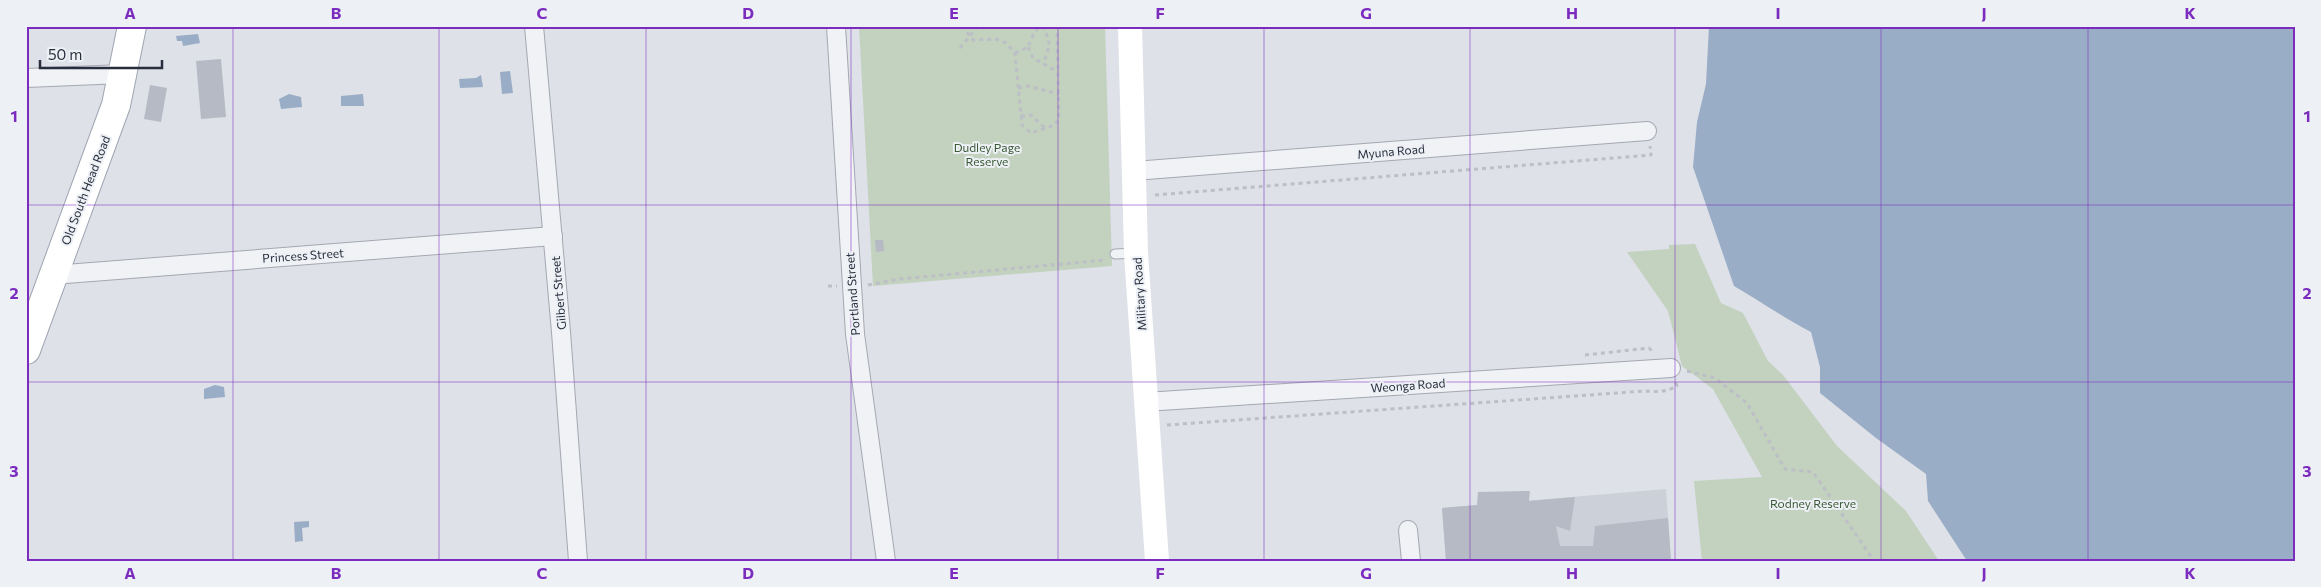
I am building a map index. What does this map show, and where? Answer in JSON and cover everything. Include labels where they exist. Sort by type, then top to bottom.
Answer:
[{"type":"main road","name":"Old South Head Road","points":[[26,350],[109,125],[123,74],[132,26]]},
{"type":"street","name":"Gilbert Street","points":[[534,26],[578,561]]},
{"type":"street","name":"Portland Street","points":[[836,26],[855,334],[886,561]]},
{"type":"street","name":"Military Road","points":[[1130,26],[1134,171],[1125,253],[1146,402],[1157,561]]},
{"type":"street","points":[[26,78],[123,74]]},
{"type":"street","name":"Myuna Road","points":[[1134,171],[1647,130]]},
{"type":"street","name":"Princess Street","points":[[53,275],[552,236]]},
{"type":"street","name":"Weonga Road","points":[[1146,402],[1670,368]]},
{"type":"street","points":[[1408,530],[1411,561]]},
{"type":"path","points":[[962,26],[973,40],[996,39],[1006,43],[1015,53],[1022,125],[1031,133],[1055,125],[1059,119],[1057,26]]},
{"type":"path","points":[[960,48],[978,26]]},
{"type":"path","points":[[1015,53],[1028,46],[1035,31],[1042,26],[1050,39],[1043,64]]},
{"type":"path","points":[[1028,46],[1032,58],[1058,72]]},
{"type":"path","points":[[1018,88],[1028,86],[1059,94]]},
{"type":"path","points":[[1021,116],[1031,115],[1046,128]]},
{"type":"path","points":[[1154,195],[1651,154],[1647,130]]},
{"type":"path","points":[[875,285],[900,279],[1106,260]]},
{"type":"path","points":[[1167,425],[1645,391],[1657,392],[1671,390],[1677,386],[1670,368]]},
{"type":"path","points":[[1670,368],[1715,378],[1747,403],[1785,469],[1813,472],[1874,561]]},
{"type":"shaded area","points":[[1666,489],[1671,561],[1446,561],[1442,508]]},
{"type":"green space","name":"Dudley Page Reserve","points":[[859,26],[1105,26],[1112,266],[873,286]]},
{"type":"green space","name":"Rodney Reserve","points":[[1695,244],[1721,303],[1743,313],[1768,361],[1783,375],[1837,446],[1906,511],[1939,561],[1702,561],[1694,481],[1762,477],[1713,389],[1682,366],[1668,311],[1627,252],[1669,249],[1669,245]]},
{"type":"water","points":[[1709,26],[2295,26],[2295,561],[1967,561],[1928,501],[1926,474],[1876,438],[1820,393],[1820,367],[1811,332],[1734,286],[1693,167],[1697,122],[1706,84]]},
{"type":"water","points":[[198,34],[200,43],[183,46],[182,41],[177,41],[176,36]]},
{"type":"water","points":[[510,71],[513,93],[502,94],[500,72]]},
{"type":"water","points":[[481,75],[483,87],[460,88],[459,79],[476,78]]},
{"type":"water","points":[[289,94],[301,97],[302,107],[281,109],[279,99]]},
{"type":"water","points":[[363,94],[364,106],[341,106],[341,96]]},
{"type":"water","points":[[215,385],[224,387],[225,397],[204,399],[204,389]]},
{"type":"water","points":[[309,521],[309,527],[302,528],[303,541],[295,542],[294,522]]},
{"type":"building","points":[[221,59],[226,117],[201,119],[196,61]]},
{"type":"building","points":[[150,85],[167,88],[161,122],[144,119]]},
{"type":"building","points":[[875,240],[883,240],[884,251],[876,252]]},
{"type":"building","points":[[1530,491],[1529,501],[1575,497],[1570,531],[1556,526],[1560,546],[1593,546],[1595,526],[1668,518],[1671,561],[1446,561],[1442,508],[1477,505],[1478,492]]}]
